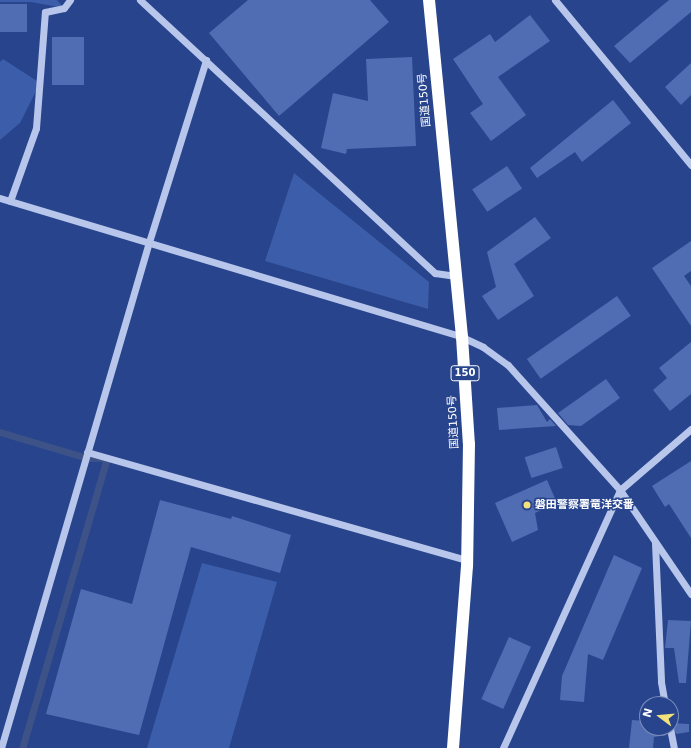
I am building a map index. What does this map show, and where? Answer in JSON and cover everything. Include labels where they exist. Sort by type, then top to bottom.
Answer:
[{"type":"highway","name":"国道150号","points":[[429,0],[462,337],[469,444],[467,560],[453,748]]},
{"type":"street","points":[[10,201],[36,128],[45,12],[64,8],[70,0]]},
{"type":"street","points":[[140,0],[435,273],[456,276]]},
{"type":"street","points":[[555,0],[691,166]]},
{"type":"street","points":[[1,748],[149,242],[206,60]]},
{"type":"street","points":[[0,198],[462,337],[483,347],[508,365],[620,490],[691,594]]},
{"type":"street","points":[[503,748],[620,490],[691,429]]},
{"type":"street","points":[[88,452],[467,560]]},
{"type":"street","points":[[655,541],[661,682],[664,696]]},
{"type":"street","points":[[672,736],[674,748]]},
{"type":"shaded area","points":[[0,0],[57,0],[64,8],[31,2],[0,2]]},
{"type":"shaded area","points":[[3,59],[40,83],[20,123],[0,140],[0,62]]},
{"type":"shaded area","points":[[294,173],[429,282],[428,309],[265,261]]},
{"type":"shaded area","points":[[202,563],[277,582],[229,748],[147,748]]},
{"type":"building","points":[[248,0],[370,0],[389,22],[279,116],[209,33]]},
{"type":"building","points":[[669,0],[691,0],[691,12],[630,63],[614,46]]},
{"type":"building","points":[[0,4],[27,4],[27,32],[0,32]]},
{"type":"building","points":[[530,15],[550,41],[498,77],[526,115],[491,141],[470,113],[483,104],[453,59],[490,34],[495,42]]},
{"type":"building","points":[[52,37],[84,37],[84,85],[52,85]]},
{"type":"building","points":[[412,57],[416,146],[347,149],[346,154],[321,148],[333,93],[368,101],[366,59]]},
{"type":"building","points":[[691,63],[691,95],[681,105],[665,87]]},
{"type":"building","points":[[613,100],[631,123],[582,162],[575,152],[537,178],[530,168]]},
{"type":"building","points":[[507,166],[522,188],[487,212],[472,189]]},
{"type":"building","points":[[535,217],[551,238],[514,264],[534,296],[498,320],[482,296],[496,287],[487,252]]},
{"type":"building","points":[[691,241],[691,271],[684,276],[691,286],[691,326],[652,268]]},
{"type":"building","points":[[617,296],[631,316],[541,379],[527,359]]},
{"type":"building","points":[[691,342],[691,394],[670,411],[653,390],[667,378],[659,368]]},
{"type":"building","points":[[606,379],[620,398],[581,426],[568,425],[558,413]]},
{"type":"building","points":[[537,405],[547,422],[550,419],[556,426],[499,430],[497,408]]},
{"type":"building","points":[[556,447],[563,468],[531,478],[525,457]]},
{"type":"building","points":[[691,461],[691,538],[669,504],[665,507],[652,486]]},
{"type":"building","points":[[547,480],[557,503],[535,513],[538,530],[512,542],[495,503]]},
{"type":"building","points":[[160,500],[231,519],[232,516],[291,535],[280,573],[191,547],[139,735],[46,714],[81,589],[132,604]]},
{"type":"building","points":[[614,555],[642,568],[603,660],[588,654],[584,702],[560,700],[562,676]]},
{"type":"building","points":[[668,620],[691,621],[686,683],[679,683],[674,648],[665,648]]},
{"type":"building","points":[[509,637],[531,647],[503,709],[481,699]]},
{"type":"building","points":[[632,720],[639,720],[639,736],[660,736],[654,737],[653,748],[629,748]]},
{"type":"building","points":[[679,723],[689,724],[689,732],[679,734]]},
{"type":"waterway","points":[[0,432],[87,458],[107,458],[22,748]]},
{"type":"place","name":"磐田警察署竜洋交番","points":[[527,505]]}]
